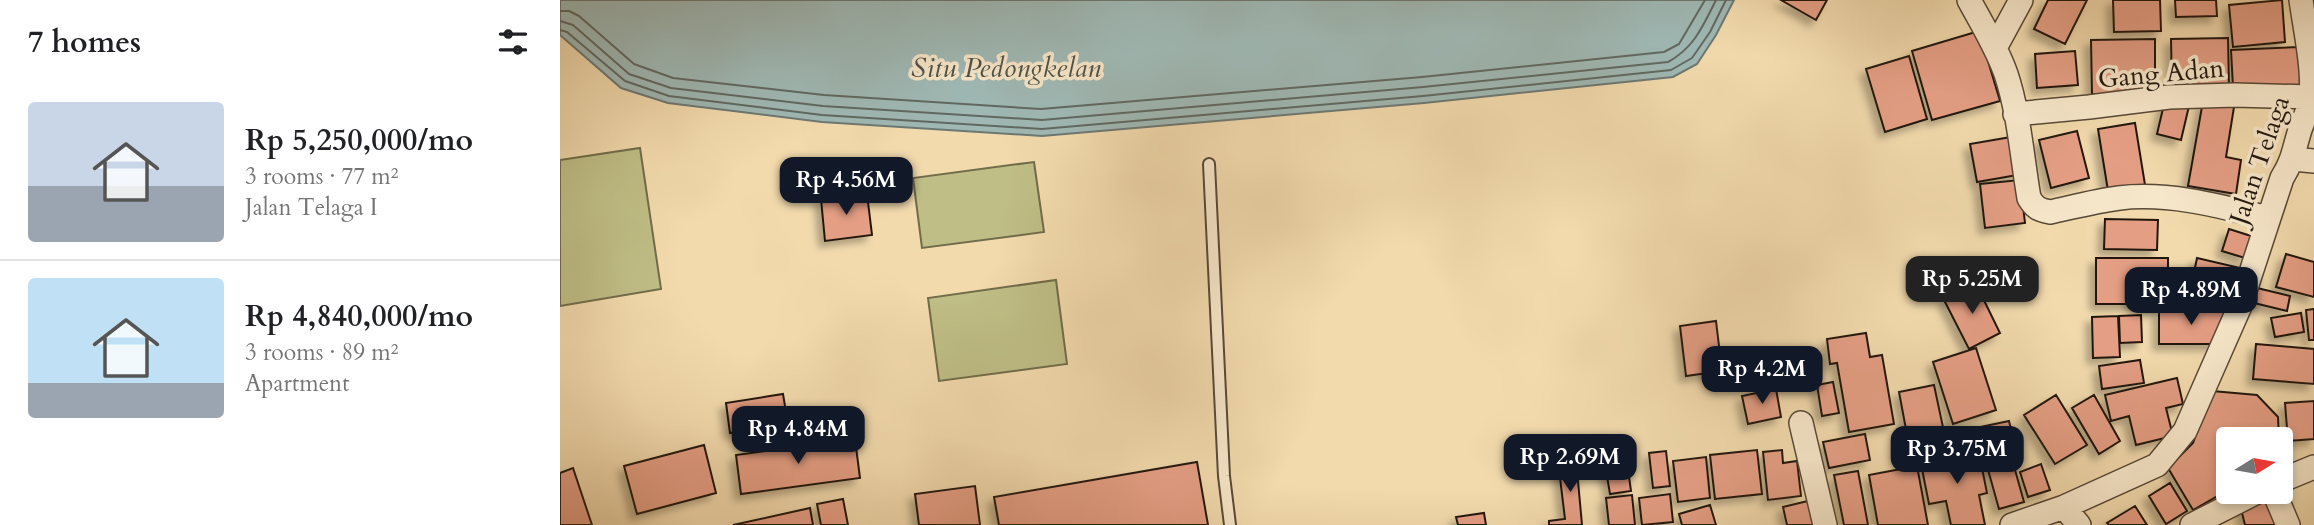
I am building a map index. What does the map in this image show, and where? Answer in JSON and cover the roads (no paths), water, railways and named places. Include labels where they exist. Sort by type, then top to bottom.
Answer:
[{"type":"street","points":[[1969,0],[2006,74],[2029,198],[2034,206],[2050,212],[2119,198],[2143,197],[2192,201],[2269,218]]},
{"type":"street","points":[[1995,48],[2021,0]]},
{"type":"street","name":"Jalan Telaga","points":[[2012,525],[2064,507],[2157,464],[2185,431],[2240,306],[2282,178],[2304,160],[2299,131],[2311,97],[2301,0]]},
{"type":"street","name":"Gang Adan","points":[[2015,114],[2169,97],[2311,97]]},
{"type":"street","points":[[1801,423],[1825,525]]},
{"type":"street","points":[[2293,476],[2314,467]]},
{"type":"street","points":[[2192,525],[2233,504]]},
{"type":"street","points":[[2279,504],[2288,525]]},
{"type":"street","points":[[2064,507],[2080,525]]},
{"type":"lane","points":[[1209,164],[1224,476],[1230,525]]},
{"type":"water","name":"Situ Pedongkelan","points":[[560,0],[1734,0],[1697,64],[1673,77],[1424,103],[1042,136],[822,122],[668,103],[621,88],[560,35]]}]
